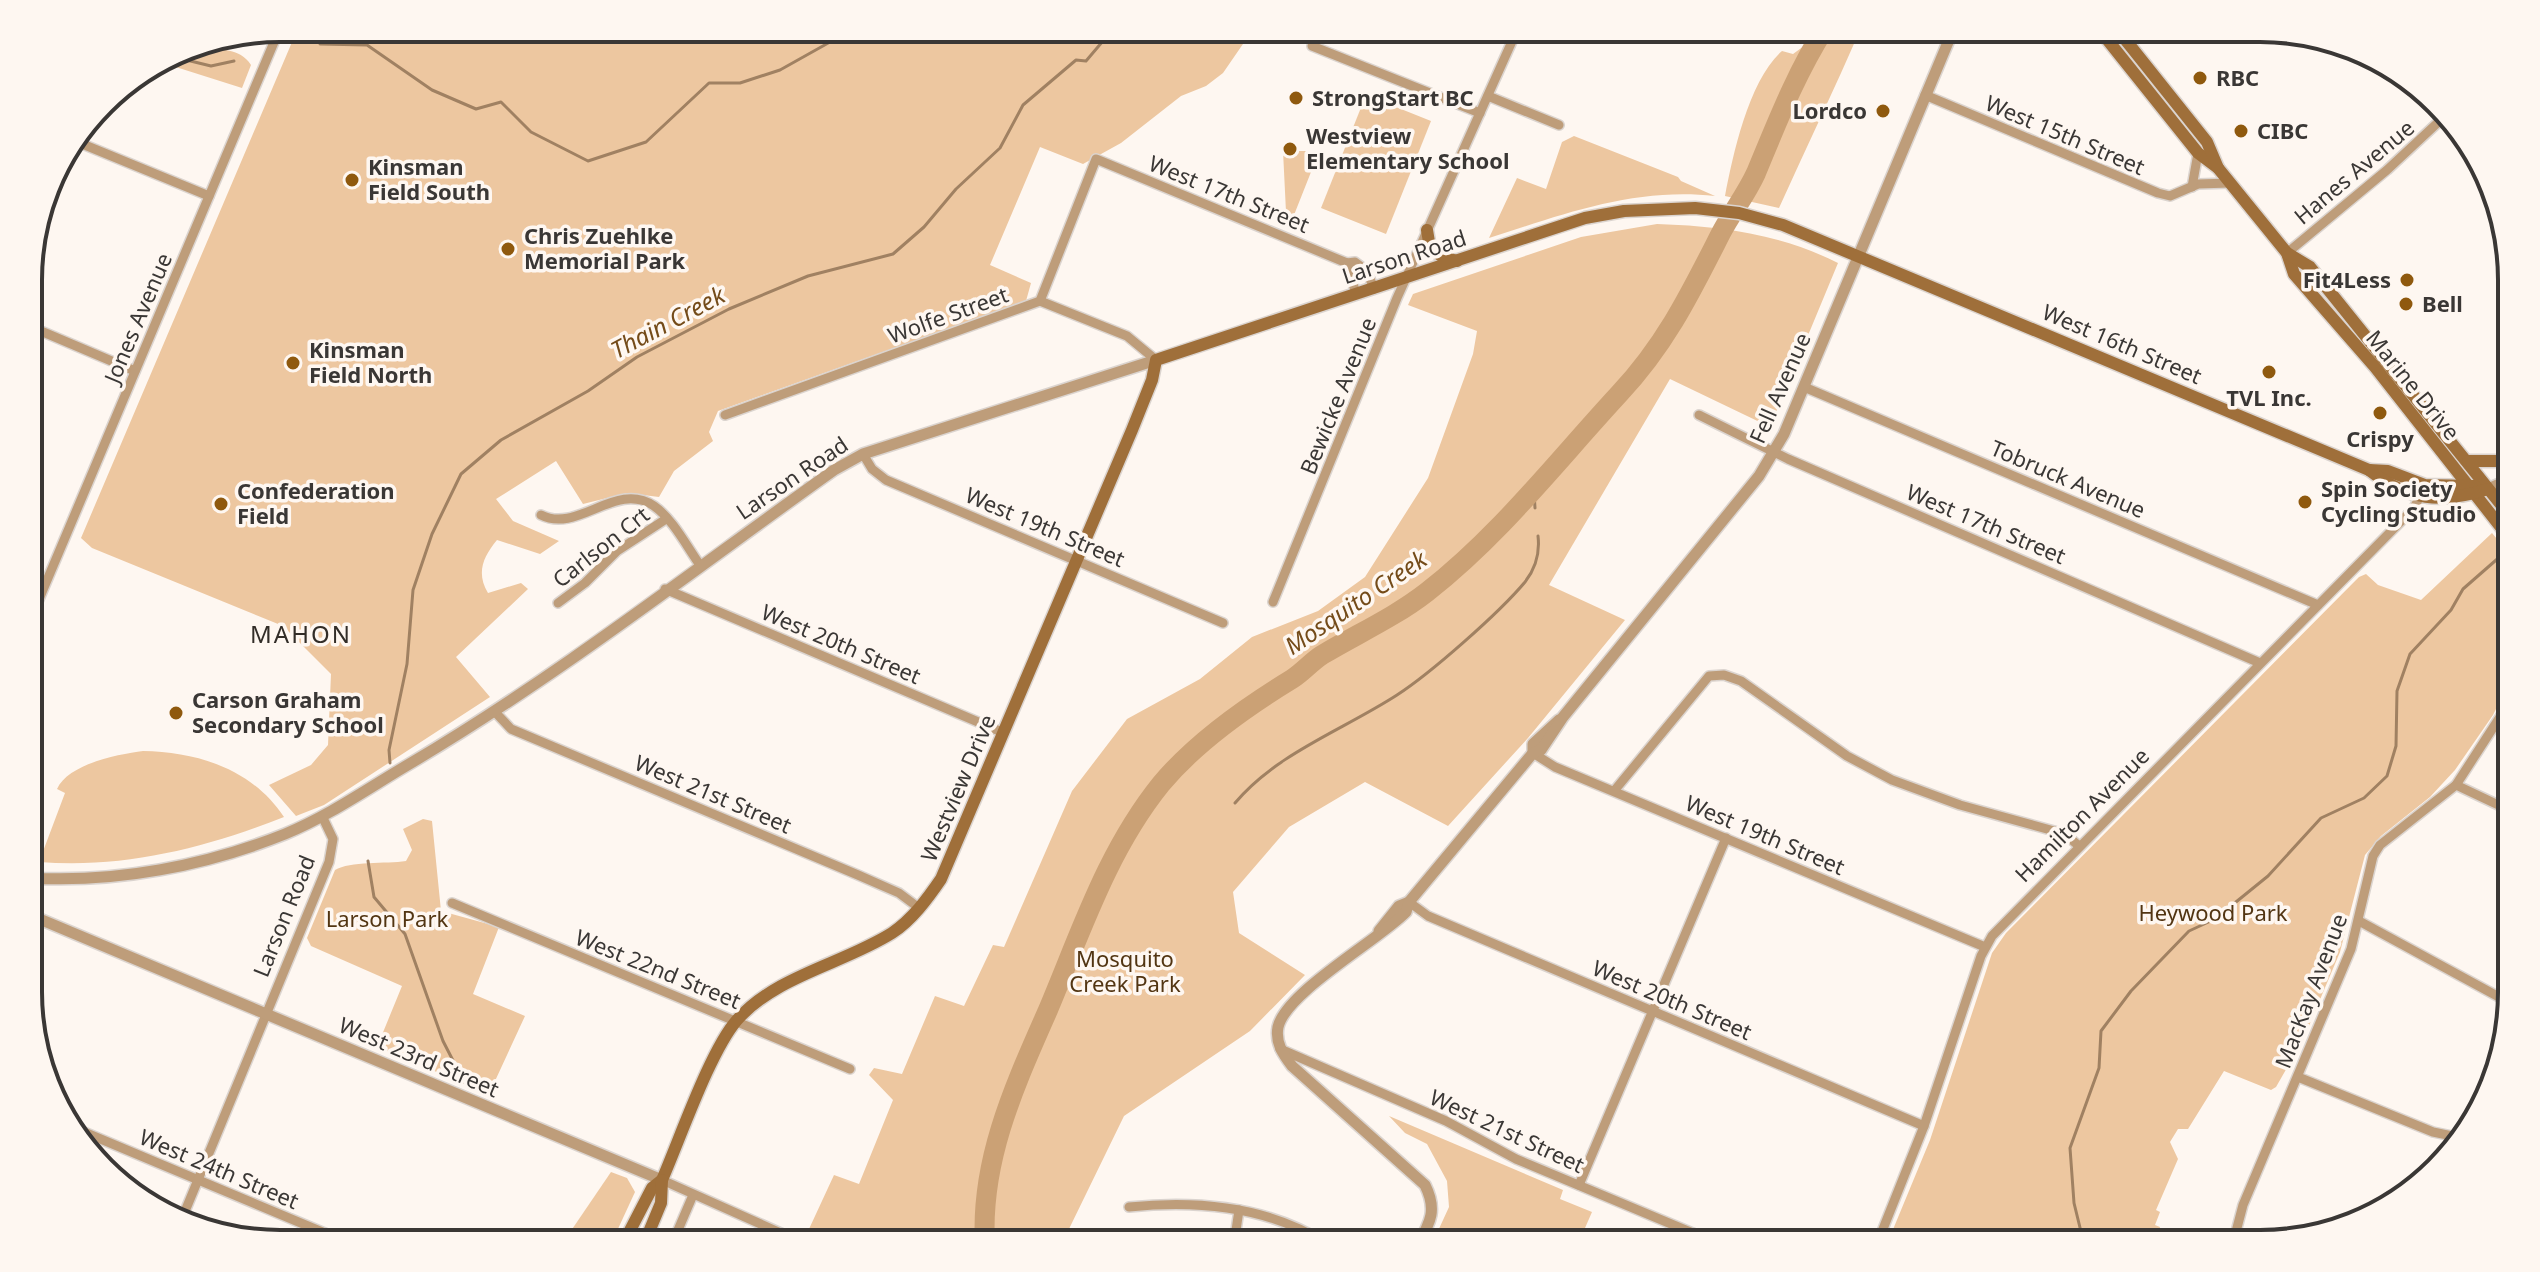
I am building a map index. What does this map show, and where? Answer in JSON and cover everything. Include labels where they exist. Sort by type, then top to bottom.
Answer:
[{"type":"main road","name":"Marine Drive","points":[[2109,42],[2198,153],[2218,168],[2287,253],[2294,274],[2498,524]]},
{"type":"main road","name":"Marine Drive","points":[[2127,42],[2207,142],[2218,168]]},
{"type":"main road","name":"Larson Road","points":[[1156,360],[1585,218],[1624,211],[1666,207],[1721,210],[1755,216],[1859,254]]},
{"type":"main road","points":[[1427,230],[1430,248],[1443,257],[1457,261]]},
{"type":"main road","name":"Marine Drive","points":[[2287,253],[2306,262],[2498,501]]},
{"type":"main road","name":"West 16th Street","points":[[1859,254],[2369,470],[2385,482],[2423,491],[2488,489]]},
{"type":"main road","name":"Westview Drive","points":[[630,1230],[648,1196],[662,1180],[722,1044],[736,1021],[764,996],[893,932],[919,908],[950,863],[1152,380],[1156,360]]},
{"type":"main road","points":[[2468,461],[2498,461]]},
{"type":"main road","name":"Westview Drive","points":[[650,1230],[661,1203],[662,1180]]},
{"type":"street","name":"Bewicke Avenue","points":[[1273,602],[1405,279],[1512,42]]},
{"type":"street","name":"Fell Avenue","points":[[1280,1049],[1278,1028],[1287,1009],[1406,912],[1409,902],[1533,753],[1541,750],[1563,717],[1742,499],[1775,451],[1948,42]]},
{"type":"street","name":"Jones Avenue","points":[[43,591],[274,43]]},
{"type":"street","points":[[1312,46],[1480,113]]},
{"type":"street","name":"West 15th Street","points":[[1925,95],[2158,193],[2170,196],[2192,187],[2230,183]]},
{"type":"street","points":[[1488,96],[1559,125]]},
{"type":"street","name":"Hanes Avenue","points":[[2287,253],[2438,123]]},
{"type":"street","points":[[84,145],[209,196]]},
{"type":"street","points":[[2192,187],[2198,153]]},
{"type":"street","name":"West 17th Street","points":[[1096,159],[1347,263],[1355,262],[1367,271],[1374,289]]},
{"type":"street","name":"Wolfe Street","points":[[725,415],[1040,301],[1096,159]]},
{"type":"street","points":[[1347,263],[1356,294]]},
{"type":"street","points":[[1040,301],[1127,336],[1156,360]]},
{"type":"street","points":[[43,332],[135,371]]},
{"type":"street","name":"Larson Road","points":[[185,1210],[329,862],[333,839],[322,816],[495,712],[834,470],[863,454],[1156,360]]},
{"type":"street","name":"Tobruck Avenue","points":[[1804,387],[2318,605]]},
{"type":"street","name":"West 17th Street","points":[[1699,415],[2260,663]]},
{"type":"street","name":"West 19th Street","points":[[863,454],[872,469],[886,480],[1223,623]]},
{"type":"street","points":[[2488,489],[2498,485]]},
{"type":"street","name":"Hamilton Avenue","points":[[1883,1229],[1924,1126],[1985,947],[2019,906],[2414,508],[2423,491]]},
{"type":"street","points":[[541,515],[561,521],[631,499],[656,507],[700,565]]},
{"type":"street","name":"Carlson Crt","points":[[558,603],[585,583],[617,551],[666,519]]},
{"type":"street","name":"West 20th Street","points":[[665,589],[1004,733]]},
{"type":"street","points":[[1614,791],[1709,676],[1724,675],[1741,681],[1847,756],[1892,780],[1960,805],[2065,834],[2079,846]]},
{"type":"street","name":"West 21st Street","points":[[495,712],[511,729],[831,863],[899,893],[919,908]]},
{"type":"street","name":"MacKay Avenue","points":[[2237,1229],[2243,1205],[2298,1077],[2359,921],[2368,866],[2380,845],[2456,785],[2498,720]]},
{"type":"street","name":"West 19th Street","points":[[1533,753],[1555,767],[1985,947]]},
{"type":"street","points":[[2456,785],[2498,805]]},
{"type":"street","points":[[42,878],[101,877],[163,869],[225,854],[282,835],[322,816]]},
{"type":"street","points":[[1579,1185],[1726,838]]},
{"type":"street","name":"West 20th Street","points":[[1409,902],[1428,916],[1924,1126]]},
{"type":"street","name":"West 22nd Street","points":[[452,903],[850,1069]]},
{"type":"street","name":"West 23rd Street","points":[[42,920],[662,1180],[773,1230]]},
{"type":"street","points":[[2359,921],[2498,996]]},
{"type":"street","points":[[1280,1049],[1292,1066],[1425,1185],[1433,1209],[1427,1229]]},
{"type":"street","name":"West 21st Street","points":[[1280,1049],[1446,1121],[1516,1159],[1684,1229]]},
{"type":"street","points":[[2298,1077],[2433,1132],[2449,1135]]},
{"type":"street","name":"West 24th Street","points":[[89,1134],[317,1230]]},
{"type":"street","points":[[678,1230],[693,1195]]},
{"type":"street","points":[[1129,1207],[1183,1202],[1239,1210],[1289,1223],[1301,1229]]},
{"type":"street","points":[[1236,1230],[1239,1210]]},
{"type":"green space","points":[[1855,42],[1779,208],[1725,196],[1744,119],[1760,80],[1782,51],[1793,54],[1808,43]]},
{"type":"green space","points":[[292,43],[1244,43],[1223,73],[1206,86],[1181,96],[1121,143],[1083,164],[1040,147],[990,265],[1031,283],[1026,301],[718,411],[709,432],[713,441],[674,471],[659,497],[627,493],[583,504],[556,461],[496,499],[513,521],[559,541],[540,554],[497,540],[485,559],[482,579],[488,593],[521,583],[528,589],[456,657],[490,697],[324,805],[296,816],[269,785],[311,765],[328,745],[331,674],[283,626],[92,548],[81,538]]},
{"type":"green space","points":[[224,49],[235,52],[251,65],[242,88],[175,67]]},
{"type":"green space","points":[[1366,95],[1431,121],[1386,234],[1321,208]]},
{"type":"green space","points":[[1574,136],[1678,177],[1715,196],[1656,195],[1628,199],[1572,212],[1489,238],[1517,178],[1546,189],[1562,142]]},
{"type":"green space","points":[[1283,151],[1306,151],[1306,171],[1311,172],[1294,215],[1286,212]]},
{"type":"green space","name":"Mosquito Creek Park","points":[[1657,224],[1704,227],[1772,238],[1838,263],[1770,427],[1670,379],[1549,585],[1625,620],[1528,738],[1448,826],[1365,782],[1289,827],[1233,892],[1239,933],[1305,975],[1250,1031],[1124,1116],[1069,1230],[809,1230],[834,1175],[859,1184],[893,1100],[869,1075],[874,1068],[902,1074],[935,996],[964,1006],[993,945],[1004,947],[1072,791],[1127,719],[1200,679],[1252,637],[1318,611],[1365,577],[1428,478],[1473,354],[1477,331],[1408,305],[1413,294],[1581,237]]},
{"type":"green space","name":"Heywood Park","points":[[2492,533],[2498,540],[2498,705],[2455,770],[2430,797],[2381,836],[2365,855],[2340,952],[2303,1040],[2276,1087],[2271,1090],[2224,1071],[2188,1129],[2178,1129],[2170,1142],[2178,1159],[2156,1210],[2160,1212],[2155,1225],[2159,1229],[1893,1229],[1930,1140],[1992,953],[2006,933],[2359,577],[2366,574],[2378,585],[2421,600]]},
{"type":"green space","points":[[143,751],[164,752],[222,766],[256,787],[284,817],[225,838],[164,854],[102,862],[42,862],[42,854],[65,793],[57,789],[63,780],[83,767]]},
{"type":"green space","name":"Larson Park","points":[[423,819],[432,821],[441,911],[499,927],[473,994],[525,1016],[489,1094],[377,1047],[402,986],[311,946],[307,938],[335,870],[359,864],[406,861],[412,850],[403,829]]},
{"type":"green space","points":[[1389,1116],[1563,1190],[1560,1199],[1592,1212],[1584,1229],[1439,1229],[1449,1207],[1447,1181],[1427,1144],[1405,1133]]},
{"type":"green space","points":[[611,1172],[627,1178],[635,1192],[618,1230],[572,1230]]},
{"type":"waterway","name":"Mosquito Creek","points":[[985,1230],[988,1183],[994,1153],[1012,1095],[1110,864],[1142,810],[1175,769],[1222,726],[1322,655],[1415,601],[1454,570],[1527,497],[1636,375],[1676,317],[1752,181],[1817,42]]},
{"type":"waterway","points":[[320,44],[367,45],[432,90],[476,109],[501,102],[531,132],[588,161],[646,142],[709,83],[740,83],[780,70],[829,43]]},
{"type":"waterway","name":"Thain Creek","points":[[390,763],[389,750],[407,664],[413,590],[432,534],[461,474],[501,440],[588,391],[637,357],[729,309],[808,276],[893,254],[924,227],[956,189],[1000,148],[1023,105],[1076,60],[1086,61],[1102,43]]},
{"type":"waterway","points":[[188,60],[211,66],[234,61]]},
{"type":"waterway","points":[[1534,492],[1535,508]]},
{"type":"waterway","points":[[1235,803],[1270,770],[1397,695],[1464,642],[1529,577],[1536,560],[1538,536]]},
{"type":"waterway","points":[[2080,1229],[2074,1203],[2070,1148],[2099,1068],[2101,1031],[2131,991],[2189,931],[2215,919],[2268,876],[2321,818],[2364,798],[2387,776],[2396,746],[2397,691],[2410,654],[2451,610],[2463,589],[2498,558]]},
{"type":"waterway","name":"Thain Creek","points":[[368,861],[374,897],[405,934],[443,1041],[464,1082]]},
{"type":"place","name":"RBC","points":[[2200,78]]},
{"type":"place","name":"StrongStart BC","points":[[1296,98]]},
{"type":"place","name":"Lordco","points":[[1883,111]]},
{"type":"place","name":"CIBC","points":[[2241,131]]},
{"type":"place","name":"Westview Elementary School","points":[[1290,149]]},
{"type":"place","name":"Kinsman Field South","points":[[352,180]]},
{"type":"place","name":"Chris Zuehlke Memorial Park","points":[[508,249]]},
{"type":"place","name":"Fit4Less","points":[[2407,280]]},
{"type":"place","name":"Bell","points":[[2406,304]]},
{"type":"place","name":"Kinsman Field North","points":[[293,363]]},
{"type":"place","name":"TVL Inc.","points":[[2269,372]]},
{"type":"place","name":"Crispy","points":[[2380,413]]},
{"type":"place","name":"Spin Society Cycling Studio","points":[[2305,502]]},
{"type":"place","name":"Confederation Field","points":[[221,504]]},
{"type":"place","name":"Carson Graham Secondary School","points":[[176,713]]},
{"type":"district","name":"MAHON","points":[[301,635]]}]
